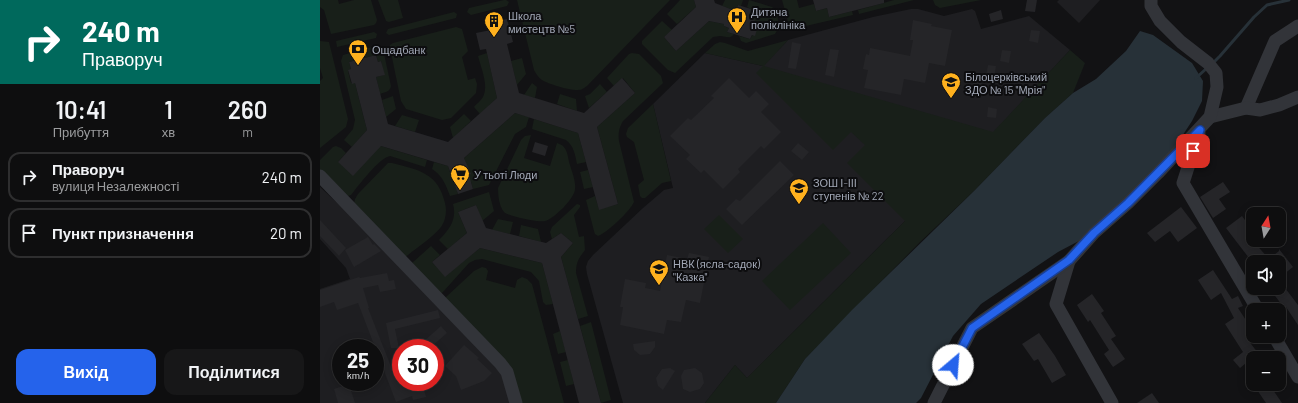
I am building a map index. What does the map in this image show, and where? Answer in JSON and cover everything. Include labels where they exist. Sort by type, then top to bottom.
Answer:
[{"type":"street","points":[[934,403],[972,328],[1069,260],[1094,233],[1128,203],[1200,130],[1210,117],[1217,87],[1216,73],[1160,21],[1151,6],[1151,0]]},
{"type":"street","points":[[1246,108],[1275,41],[1298,26]]},
{"type":"street","points":[[1210,117],[1246,108],[1260,110],[1279,105],[1298,97]]},
{"type":"street","points":[[1200,130],[1183,182],[1254,303]]},
{"type":"street","points":[[320,176],[500,363],[507,372],[516,403]]},
{"type":"street","points":[[1069,260],[1056,304],[1112,403]]},
{"type":"street","points":[[1278,343],[1298,377]]},
{"type":"shaded area","points":[[320,0],[338,0],[339,4],[354,0],[371,0],[377,20],[376,23],[374,25],[331,34],[324,10],[320,7]]},
{"type":"shaded area","points":[[378,0],[398,0],[403,18],[389,22],[386,21]]},
{"type":"shaded area","points":[[504,0],[509,2],[507,6],[471,15],[467,12],[469,8]]},
{"type":"shaded area","points":[[517,0],[670,0],[587,86],[581,90],[575,90],[545,82],[534,70]]},
{"type":"shaded area","points":[[680,0],[694,0],[696,7],[677,24],[667,14]]},
{"type":"shaded area","points":[[725,0],[743,0],[741,6],[738,5],[737,8],[734,7],[733,10],[722,6]]},
{"type":"shaded area","points":[[749,0],[775,9],[779,27],[775,34],[746,43],[741,41],[739,36],[750,39],[758,26],[753,24],[755,21],[752,19],[753,15],[750,14],[751,9],[747,7]]},
{"type":"shaded area","points":[[782,0],[797,0],[799,8],[814,4],[816,11],[827,8],[829,17],[852,11],[853,15],[793,29],[789,25]]},
{"type":"shaded area","points":[[894,0],[914,0],[859,14],[858,10]]},
{"type":"shaded area","points":[[933,0],[981,0],[940,8],[935,5]]},
{"type":"shaded area","points":[[1059,0],[1100,0],[1079,23],[1057,2]]},
{"type":"shaded area","points":[[911,9],[918,9],[944,16],[972,9],[975,11],[981,29],[1029,16],[1070,50],[994,132],[747,378],[735,365],[705,403],[623,403],[586,267],[588,261],[593,255],[643,208],[664,190],[673,188],[653,104],[705,53],[763,66],[788,40],[873,17]]},
{"type":"shaded area","points":[[454,12],[457,14],[456,18],[389,35],[386,33],[388,29]]},
{"type":"shaded area","points":[[662,21],[672,30],[664,37],[676,51],[709,21],[724,24],[724,26],[729,28],[727,32],[734,34],[729,37],[713,37],[675,73],[668,70],[642,44],[642,41]]},
{"type":"shaded area","points":[[456,27],[462,29],[468,51],[462,57],[468,80],[475,78],[477,84],[476,93],[451,118],[442,120],[406,109],[401,101],[390,45]]},
{"type":"shaded area","points":[[1140,31],[1153,35],[1192,63],[1203,81],[1202,101],[1192,121],[1158,173],[1094,233],[1058,252],[981,304],[953,336],[921,398],[916,403],[776,403],[805,359],[852,310],[975,190],[1045,118],[1073,93],[1096,79],[1126,51]]},
{"type":"shaded area","points":[[374,32],[377,34],[376,38],[337,47],[336,41]]},
{"type":"shaded area","points":[[788,40],[764,66],[993,132],[1070,50],[1085,63],[1073,93],[1045,118],[975,190],[920,242],[805,359],[776,403],[705,403],[735,365],[747,378],[905,221],[847,163],[865,145],[851,132],[833,150],[756,73],[763,66],[705,53],[715,44],[720,42],[748,51]]},
{"type":"shaded area","points":[[320,41],[329,42],[348,119],[346,127],[320,148],[320,81],[323,78],[320,68]]},
{"type":"shaded area","points":[[376,46],[383,49],[391,86],[388,91],[380,94],[376,77],[384,75],[381,61],[378,62],[376,55],[349,62],[351,69],[348,71],[351,83],[355,83],[367,130],[352,147],[344,140],[353,129],[355,120],[341,61],[343,55]]},
{"type":"shaded area","points":[[487,53],[497,98],[480,114],[474,107],[485,93],[485,82],[478,56]]},
{"type":"shaded area","points":[[629,54],[639,54],[661,76],[663,83],[623,121],[619,133],[619,141],[634,202],[628,211],[618,221],[607,231],[598,236],[594,231],[586,200],[595,196],[599,209],[618,204],[597,127],[635,93],[623,78],[614,86],[607,78]]},
{"type":"shaded area","points":[[522,58],[526,74],[517,85],[511,61]]},
{"type":"shaded area","points":[[532,83],[537,87],[535,98],[524,95]]},
{"type":"shaded area","points":[[600,84],[607,92],[589,108],[585,96],[590,94]]},
{"type":"shaded area","points":[[560,94],[576,99],[577,111],[557,104]]},
{"type":"shaded area","points":[[393,96],[396,109],[386,117],[382,100]]},
{"type":"shaded area","points":[[653,104],[671,181],[662,183],[645,198],[642,198],[640,196],[638,185],[644,180],[634,142],[627,137],[626,134],[628,128]]},
{"type":"shaded area","points":[[515,113],[529,117],[526,127],[515,134],[489,185],[473,189],[471,182],[456,186],[458,194],[450,196],[441,177],[432,169],[434,162],[448,166],[453,181],[470,175],[464,158]]},
{"type":"shaded area","points":[[464,114],[471,121],[453,138],[450,127]]},
{"type":"shaded area","points":[[402,115],[419,120],[415,132],[395,126]]},
{"type":"shaded area","points":[[534,119],[578,133],[586,162],[577,164],[575,154],[569,142],[566,140],[532,129]]},
{"type":"shaded area","points":[[531,135],[524,158],[550,166],[557,143],[561,144],[566,151],[575,183],[572,198],[563,208],[545,221],[531,220],[506,214],[501,207],[499,197],[498,188],[521,140],[525,136]]},
{"type":"shaded area","points":[[336,146],[341,148],[346,153],[338,162],[381,146],[427,160],[425,167],[390,156],[385,158],[369,172],[351,195],[348,196],[320,172],[320,160],[333,147]]},
{"type":"shaded area","points":[[388,163],[411,168],[426,174],[438,185],[446,206],[445,218],[441,227],[430,238],[405,257],[354,204],[358,194]]},
{"type":"shaded area","points":[[588,170],[593,187],[584,189],[580,172]]},
{"type":"shaded area","points":[[320,187],[378,241],[507,380],[512,403],[320,403],[320,289],[350,279],[346,268],[320,239]]},
{"type":"shaded area","points":[[489,192],[494,211],[482,221],[476,205],[458,212],[467,233],[448,249],[439,240],[452,224],[454,214],[453,204]]},
{"type":"shaded area","points":[[577,204],[580,205],[580,207],[574,215],[579,237],[584,236],[585,250],[578,260],[576,273],[588,316],[578,319],[561,257],[573,243],[561,233],[552,239],[550,232],[552,227]]},
{"type":"shaded area","points":[[719,215],[743,239],[728,253],[704,229]]},
{"type":"shaded area","points":[[498,219],[513,222],[510,234],[492,230]]},
{"type":"shaded area","points":[[823,223],[851,253],[790,310],[762,281]]},
{"type":"shaded area","points":[[521,225],[538,229],[541,242],[519,236]]},
{"type":"shaded area","points":[[431,246],[440,255],[432,262],[445,276],[480,248],[542,263],[553,304],[546,305],[543,302],[539,281],[531,272],[482,259],[469,263],[440,294],[412,263]]},
{"type":"shaded area","points":[[482,267],[486,268],[488,271],[486,280],[515,288],[517,280],[522,277],[527,279],[532,284],[564,403],[520,403],[515,380],[446,301],[446,297],[474,271]]},
{"type":"shaded area","points":[[591,322],[611,400],[601,403],[580,326]]},
{"type":"shaded area","points":[[560,331],[566,352],[558,354],[553,334]]},
{"type":"shaded area","points":[[568,360],[574,384],[566,386],[560,362]]},
{"type":"building","points":[[694,0],[714,0],[715,3],[733,10],[734,7],[737,8],[738,5],[751,9],[750,14],[753,15],[752,19],[755,20],[753,24],[758,26],[755,36],[752,35],[750,39],[727,32],[729,28],[724,26],[724,24],[709,21],[676,51],[664,37],[696,7]]},
{"type":"building","points":[[813,0],[884,0],[884,3],[829,17],[827,8],[816,11]]},
{"type":"building","points":[[1027,0],[1037,0],[1035,12],[1025,11]]},
{"type":"building","points":[[1001,10],[1003,19],[991,22],[989,14]]},
{"type":"building","points":[[507,19],[513,42],[507,44],[519,93],[584,113],[622,78],[635,93],[597,127],[618,204],[599,210],[578,133],[515,113],[464,158],[471,174],[469,175],[473,189],[458,194],[448,166],[381,146],[353,176],[338,162],[367,130],[355,83],[352,84],[348,70],[351,69],[349,62],[376,55],[378,62],[381,61],[385,75],[376,77],[388,124],[448,142],[497,98],[486,49],[480,50],[476,33],[491,30],[489,23]]},
{"type":"building","points":[[913,20],[932,24],[931,26],[952,30],[945,66],[929,63],[925,83],[904,79],[901,95],[864,88],[868,70],[863,69],[866,54],[869,55],[870,48],[910,56],[913,40],[910,40]]},
{"type":"building","points":[[1031,30],[1040,31],[1038,43],[1029,41]]},
{"type":"building","points":[[792,42],[801,44],[796,69],[788,68]]},
{"type":"building","points":[[830,49],[839,50],[834,77],[825,75]]},
{"type":"building","points":[[1002,50],[1011,51],[1009,63],[1000,61]]},
{"type":"building","points":[[988,65],[996,66],[994,78],[986,76]]},
{"type":"building","points":[[974,76],[983,77],[981,89],[972,87]]},
{"type":"building","points":[[729,78],[749,98],[756,91],[769,104],[761,112],[781,132],[764,149],[761,146],[738,169],[740,172],[723,189],[704,170],[701,173],[686,159],[690,155],[670,136],[688,118],[691,120],[714,98],[711,96]]},
{"type":"building","points":[[988,107],[997,109],[996,118],[987,117]]},
{"type":"building","points":[[535,142],[548,146],[545,156],[532,152]]},
{"type":"building","points":[[798,143],[809,152],[802,160],[791,151]]},
{"type":"building","points":[[780,161],[794,175],[742,225],[726,209],[736,199],[740,201]]},
{"type":"building","points":[[1223,182],[1230,192],[1219,199],[1226,209],[1213,218],[1200,197]]},
{"type":"building","points":[[476,205],[486,228],[546,243],[561,233],[573,243],[561,257],[601,403],[579,403],[542,263],[480,248],[445,277],[432,262],[467,233],[458,212]]},
{"type":"building","points":[[1181,207],[1197,228],[1178,242],[1170,231],[1155,242],[1147,233]]},
{"type":"building","points":[[1242,216],[1246,221],[1246,247],[1258,247],[1265,255],[1247,255],[1226,228]]},
{"type":"building","points":[[320,220],[346,248],[339,256],[320,236]]},
{"type":"building","points":[[368,237],[373,245],[374,244],[381,251],[354,267],[345,250]]},
{"type":"building","points":[[1279,249],[1284,255],[1274,255],[1279,251]]},
{"type":"building","points":[[689,253],[709,257],[700,303],[686,300],[681,322],[667,320],[664,334],[620,325],[623,307],[620,307],[625,279],[646,283],[645,288],[660,291],[667,255],[687,259]]},
{"type":"building","points":[[1286,258],[1293,267],[1286,272]]},
{"type":"building","points":[[1213,270],[1232,299],[1238,296],[1243,306],[1238,308],[1246,320],[1246,343],[1250,343],[1256,351],[1246,351],[1246,363],[1240,368],[1233,360],[1243,352],[1225,324],[1234,318],[1221,293],[1211,300],[1198,280]]},
{"type":"building","points":[[387,273],[389,281],[394,280],[396,289],[380,292],[378,285],[363,288],[368,308],[380,339],[372,339],[358,303],[337,310],[334,302],[320,307],[320,290],[359,277]]},
{"type":"building","points":[[1286,289],[1298,305],[1298,325],[1286,307],[1286,303],[1280,303],[1274,295],[1286,295]]},
{"type":"building","points":[[1092,294],[1104,311],[1101,313],[1116,336],[1111,339],[1125,359],[1113,367],[1104,354],[1109,350],[1090,320],[1088,322],[1077,305]]},
{"type":"building","points":[[438,310],[440,318],[395,329],[397,339],[392,339],[392,348],[386,323]]},
{"type":"building","points":[[441,326],[447,333],[440,339],[426,339]]},
{"type":"building","points":[[1039,333],[1066,375],[1052,383],[1038,359],[1034,361],[1022,344]]},
{"type":"building","points":[[655,341],[655,347],[650,354],[640,355],[634,350],[633,344]]},
{"type":"building","points":[[464,345],[479,358],[477,359],[492,373],[484,381],[461,390],[456,376],[445,366]]},
{"type":"building","points":[[384,349],[392,369],[392,391],[424,391],[426,397],[413,400],[412,396],[396,402],[384,371]]},
{"type":"building","points":[[670,368],[675,371],[663,390],[658,386],[656,378],[662,369]]},
{"type":"building","points":[[695,368],[702,373],[704,383],[700,389],[690,392],[683,389],[681,376],[684,370]]},
{"type":"building","points":[[335,391],[351,391],[355,403],[338,403]]},
{"type":"building","points":[[1258,391],[1274,391],[1282,403],[1266,403]]},
{"type":"building","points":[[1152,393],[1159,403],[1137,403]]},
{"type":"waterway","points":[[1213,63],[1254,17],[1267,5],[1289,0]]},
{"type":"waterway","points":[[1196,78],[1207,68]]},
{"type":"place","name":"Дитяча поліклініка","points":[[737,34]]},
{"type":"place","name":"Школа мистецтв №5","points":[[494,38]]},
{"type":"place","name":"Ощадбанк","points":[[358,66]]},
{"type":"place","name":"Білоцерківський ЗДО № 15 \"Мрія\"","points":[[951,99]]},
{"type":"place","name":"У тьоті Люди","points":[[460,191]]},
{"type":"place","name":"ЗОШ І-ІІІ ступенів № 22","points":[[799,205]]},
{"type":"place","name":"НВК (ясла-садок) \"Казка\"","points":[[659,286]]},
{"type":"route","points":[[953,365],[972,328],[1069,260],[1094,233],[1158,174],[1200,130],[1193,151]]}]
